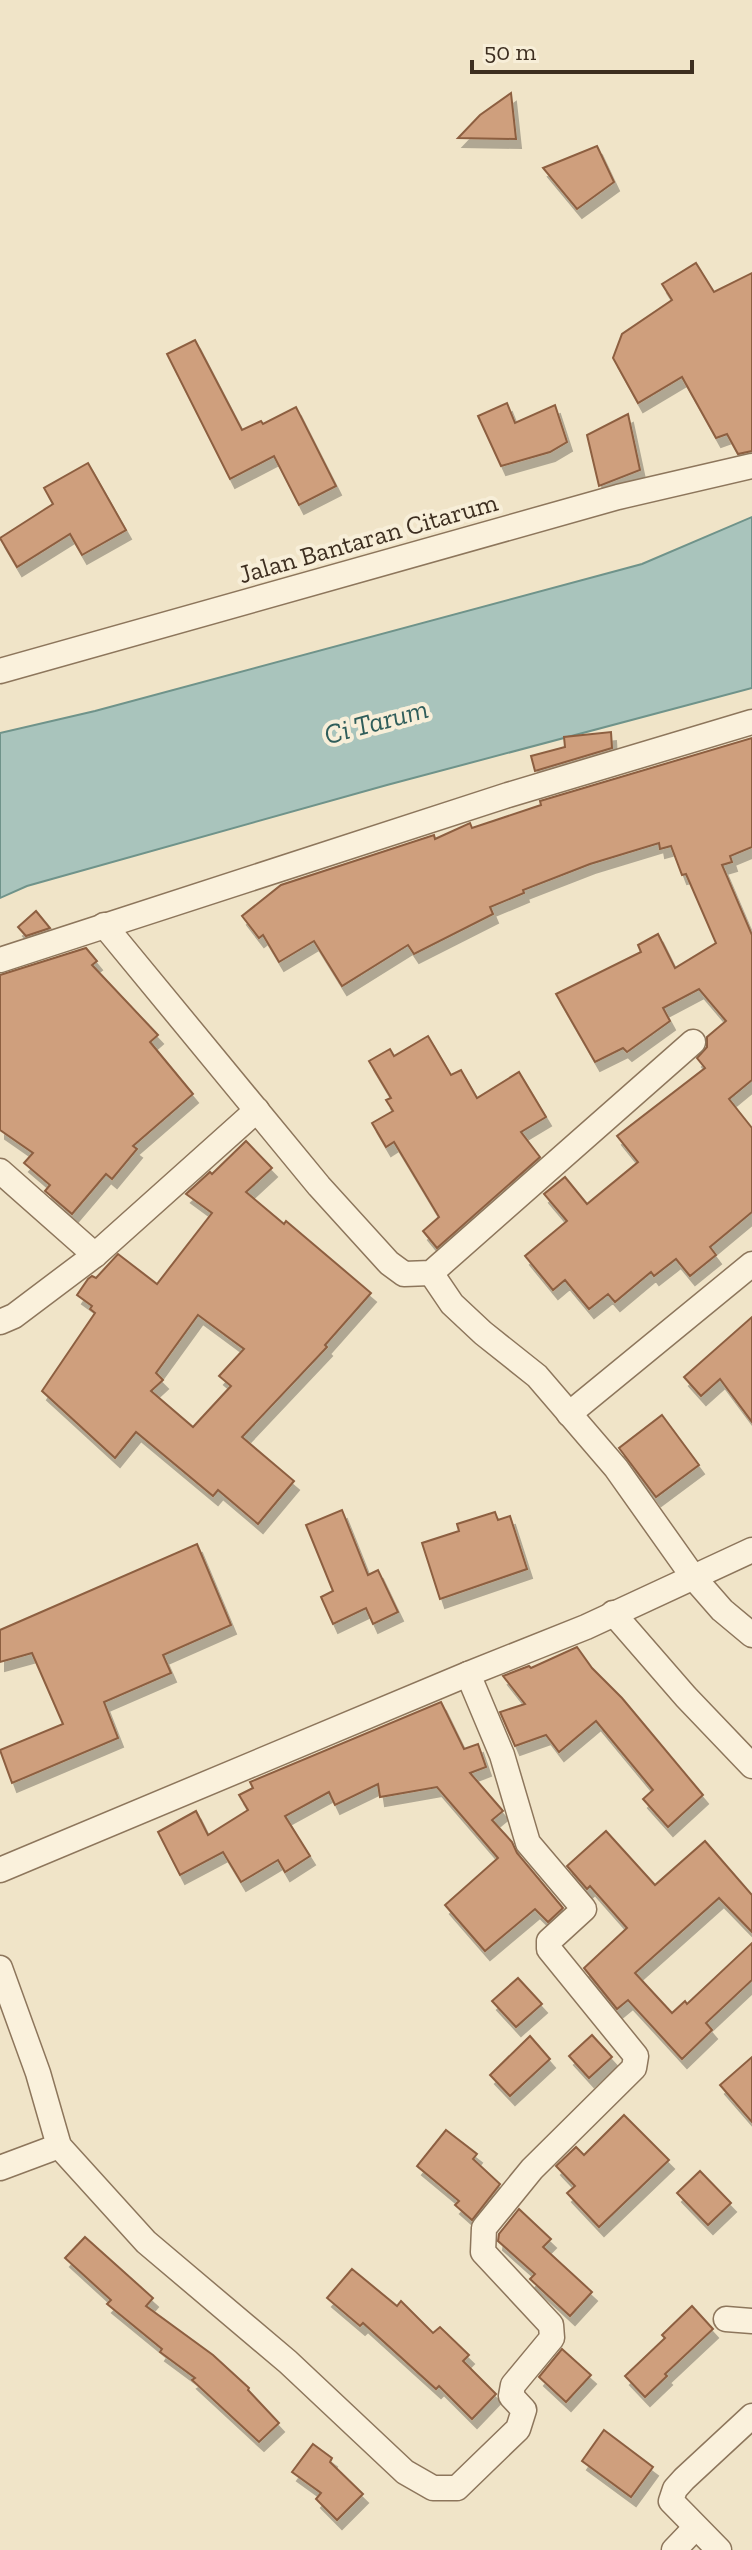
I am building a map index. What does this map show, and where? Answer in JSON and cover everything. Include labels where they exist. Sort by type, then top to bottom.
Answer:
[{"type":"street","name":"Jalan Bantaran Citarum","points":[[0,671],[618,497],[752,466]]},
{"type":"street","points":[[0,960],[508,795],[752,722]]},
{"type":"street","points":[[104,925],[257,1110],[389,1263],[404,1274],[431,1273],[693,1042]]},
{"type":"street","points":[[0,1322],[14,1316],[95,1255],[257,1110]]},
{"type":"street","points":[[0,1171],[95,1255]]},
{"type":"street","points":[[569,1414],[752,1264]]},
{"type":"street","points":[[431,1273],[452,1304],[537,1376],[616,1468],[694,1578],[722,1610],[752,1635]]},
{"type":"street","points":[[0,1870],[586,1627],[752,1550]]},
{"type":"street","points":[[613,1613],[686,1697],[752,1766]]},
{"type":"street","points":[[0,1968],[38,2073],[59,2146],[146,2242],[288,2362],[405,2472],[433,2488],[457,2488],[518,2429],[524,2410],[511,2396],[513,2385],[552,2338],[551,2325],[483,2252],[484,2228],[532,2169],[634,2068],[636,2056],[549,1949],[549,1941],[584,1909],[528,1843],[502,1755],[468,1674]]},
{"type":"street","points":[[0,2168],[59,2146]]},
{"type":"street","points":[[726,2319],[752,2321]]},
{"type":"street","points":[[719,2550],[671,2501],[675,2489],[752,2416]]},
{"type":"street","points":[[674,2550],[695,2528]]},
{"type":"water","name":"Ci Tarum","points":[[752,517],[752,688],[387,785],[27,886],[0,898],[0,733],[95,711],[642,564]]},
{"type":"building","points":[[511,93],[516,139],[458,138],[480,115]]},
{"type":"building","points":[[597,146],[614,182],[577,209],[543,168]]},
{"type":"building","points":[[696,263],[714,292],[752,273],[752,451],[738,454],[727,434],[716,438],[682,377],[638,403],[613,358],[622,334],[672,300],[662,284]]},
{"type":"building","points":[[195,340],[242,430],[261,421],[263,424],[296,407],[336,486],[299,505],[274,456],[230,479],[167,354]]},
{"type":"building","points":[[507,403],[515,423],[555,405],[567,442],[550,452],[501,466],[478,416]]},
{"type":"building","points":[[628,414],[640,470],[599,486],[587,435]]},
{"type":"building","points":[[88,463],[126,530],[82,555],[70,534],[17,567],[0,538],[53,504],[44,488]]},
{"type":"building","points":[[611,732],[612,748],[535,771],[531,756],[565,747],[564,737]]},
{"type":"building","points":[[752,738],[752,847],[730,856],[732,862],[722,865],[752,935],[752,1080],[729,1099],[752,1128],[752,1212],[710,1247],[716,1255],[690,1276],[676,1259],[654,1276],[651,1272],[615,1302],[608,1294],[589,1309],[565,1280],[553,1290],[525,1256],[567,1221],[544,1194],[565,1177],[587,1204],[638,1162],[617,1136],[705,1068],[697,1058],[707,1047],[707,1037],[726,1021],[699,989],[663,1008],[670,1021],[627,1052],[623,1048],[595,1062],[556,994],[641,952],[638,945],[658,934],[675,968],[716,943],[671,846],[660,849],[659,843],[590,864],[523,890],[524,893],[490,907],[493,914],[414,954],[408,945],[342,986],[314,941],[279,962],[263,935],[259,938],[242,916],[281,885],[434,835],[435,839],[470,823],[472,828],[541,805],[540,801]]},
{"type":"building","points":[[36,911],[50,928],[26,936],[18,927]]},
{"type":"building","points":[[86,948],[97,961],[92,965],[158,1035],[150,1042],[193,1094],[133,1146],[137,1149],[112,1179],[106,1174],[72,1214],[45,1191],[50,1185],[24,1163],[33,1153],[0,1130],[0,975]]},
{"type":"building","points":[[428,1036],[451,1075],[461,1070],[477,1098],[519,1072],[546,1117],[521,1132],[540,1157],[437,1248],[423,1231],[439,1217],[394,1142],[386,1147],[372,1123],[393,1111],[386,1100],[391,1098],[369,1061],[390,1049],[394,1056]]},
{"type":"building","points":[[246,1141],[272,1168],[246,1192],[284,1224],[286,1221],[371,1293],[325,1345],[327,1347],[242,1437],[294,1481],[258,1524],[218,1490],[213,1496],[136,1432],[115,1458],[42,1391],[95,1313],[90,1309],[92,1306],[77,1295],[88,1279],[92,1276],[96,1278],[118,1254],[157,1284],[212,1213],[186,1194],[210,1172],[212,1174]],"holes":[[[198,1315],[244,1349],[219,1376],[231,1386],[193,1427],[151,1391],[163,1380],[156,1373]]]},
{"type":"building","points":[[752,1317],[752,1422],[720,1379],[701,1396],[684,1377]]},
{"type":"building","points":[[662,1415],[699,1465],[656,1497],[619,1448]]},
{"type":"building","points":[[342,1510],[368,1575],[378,1570],[398,1612],[373,1624],[366,1608],[333,1624],[321,1597],[333,1591],[306,1525]]},
{"type":"building","points":[[495,1512],[498,1520],[510,1516],[527,1569],[440,1599],[422,1543],[459,1531],[457,1524]]},
{"type":"building","points":[[197,1544],[231,1625],[163,1655],[171,1673],[104,1702],[118,1738],[12,1783],[0,1750],[63,1724],[32,1653],[0,1662],[0,1630]]},
{"type":"building","points":[[577,1647],[703,1795],[668,1827],[643,1799],[653,1790],[596,1721],[559,1752],[546,1735],[515,1746],[500,1712],[525,1704],[503,1676],[529,1666],[531,1668]]},
{"type":"building","points":[[441,1702],[464,1749],[478,1744],[486,1767],[470,1773],[503,1811],[492,1820],[563,1908],[548,1922],[535,1909],[485,1951],[445,1905],[498,1858],[437,1787],[380,1797],[378,1784],[335,1805],[329,1792],[285,1816],[310,1856],[285,1872],[278,1860],[241,1882],[223,1852],[180,1875],[158,1832],[196,1811],[208,1835],[248,1810],[239,1795],[253,1788],[250,1782]]},
{"type":"building","points":[[606,1831],[655,1885],[705,1841],[752,1895],[752,1932],[719,1898],[635,1973],[672,2013],[685,2001],[687,2004],[752,1943],[752,1980],[706,2023],[712,2030],[682,2059],[628,2000],[617,2009],[584,1968],[627,1928],[590,1886],[587,1889],[567,1866]]},
{"type":"building","points":[[518,1978],[542,2004],[516,2027],[492,2001]]},
{"type":"building","points":[[592,2035],[612,2057],[589,2078],[569,2056]]},
{"type":"building","points":[[530,2036],[550,2059],[510,2096],[490,2075]]},
{"type":"building","points":[[752,2057],[752,2122],[720,2085]]},
{"type":"building","points":[[624,2115],[669,2160],[599,2227],[567,2193],[575,2186],[556,2166],[576,2147],[584,2155]]},
{"type":"building","points":[[446,2130],[477,2154],[473,2159],[500,2184],[472,2220],[455,2205],[459,2201],[417,2166]]},
{"type":"building","points":[[700,2171],[731,2203],[708,2225],[677,2193]]},
{"type":"building","points":[[519,2209],[551,2239],[543,2247],[592,2292],[570,2316],[530,2279],[535,2274],[498,2241],[499,2234]]},
{"type":"building","points":[[85,2237],[153,2298],[146,2306],[213,2355],[249,2388],[279,2423],[259,2442],[192,2380],[195,2378],[160,2352],[162,2349],[107,2304],[111,2300],[65,2258]]},
{"type":"building","points":[[352,2269],[397,2306],[401,2301],[433,2333],[440,2327],[469,2355],[463,2361],[496,2394],[472,2419],[439,2386],[436,2389],[363,2323],[360,2326],[327,2298]]},
{"type":"building","points":[[692,2306],[713,2329],[645,2397],[625,2376],[665,2338],[662,2335]]},
{"type":"building","points":[[562,2349],[591,2375],[566,2402],[539,2377]]},
{"type":"building","points":[[604,2430],[653,2467],[631,2497],[582,2461]]},
{"type":"building","points":[[313,2444],[332,2458],[330,2462],[363,2494],[337,2520],[316,2499],[321,2493],[292,2472]]}]
